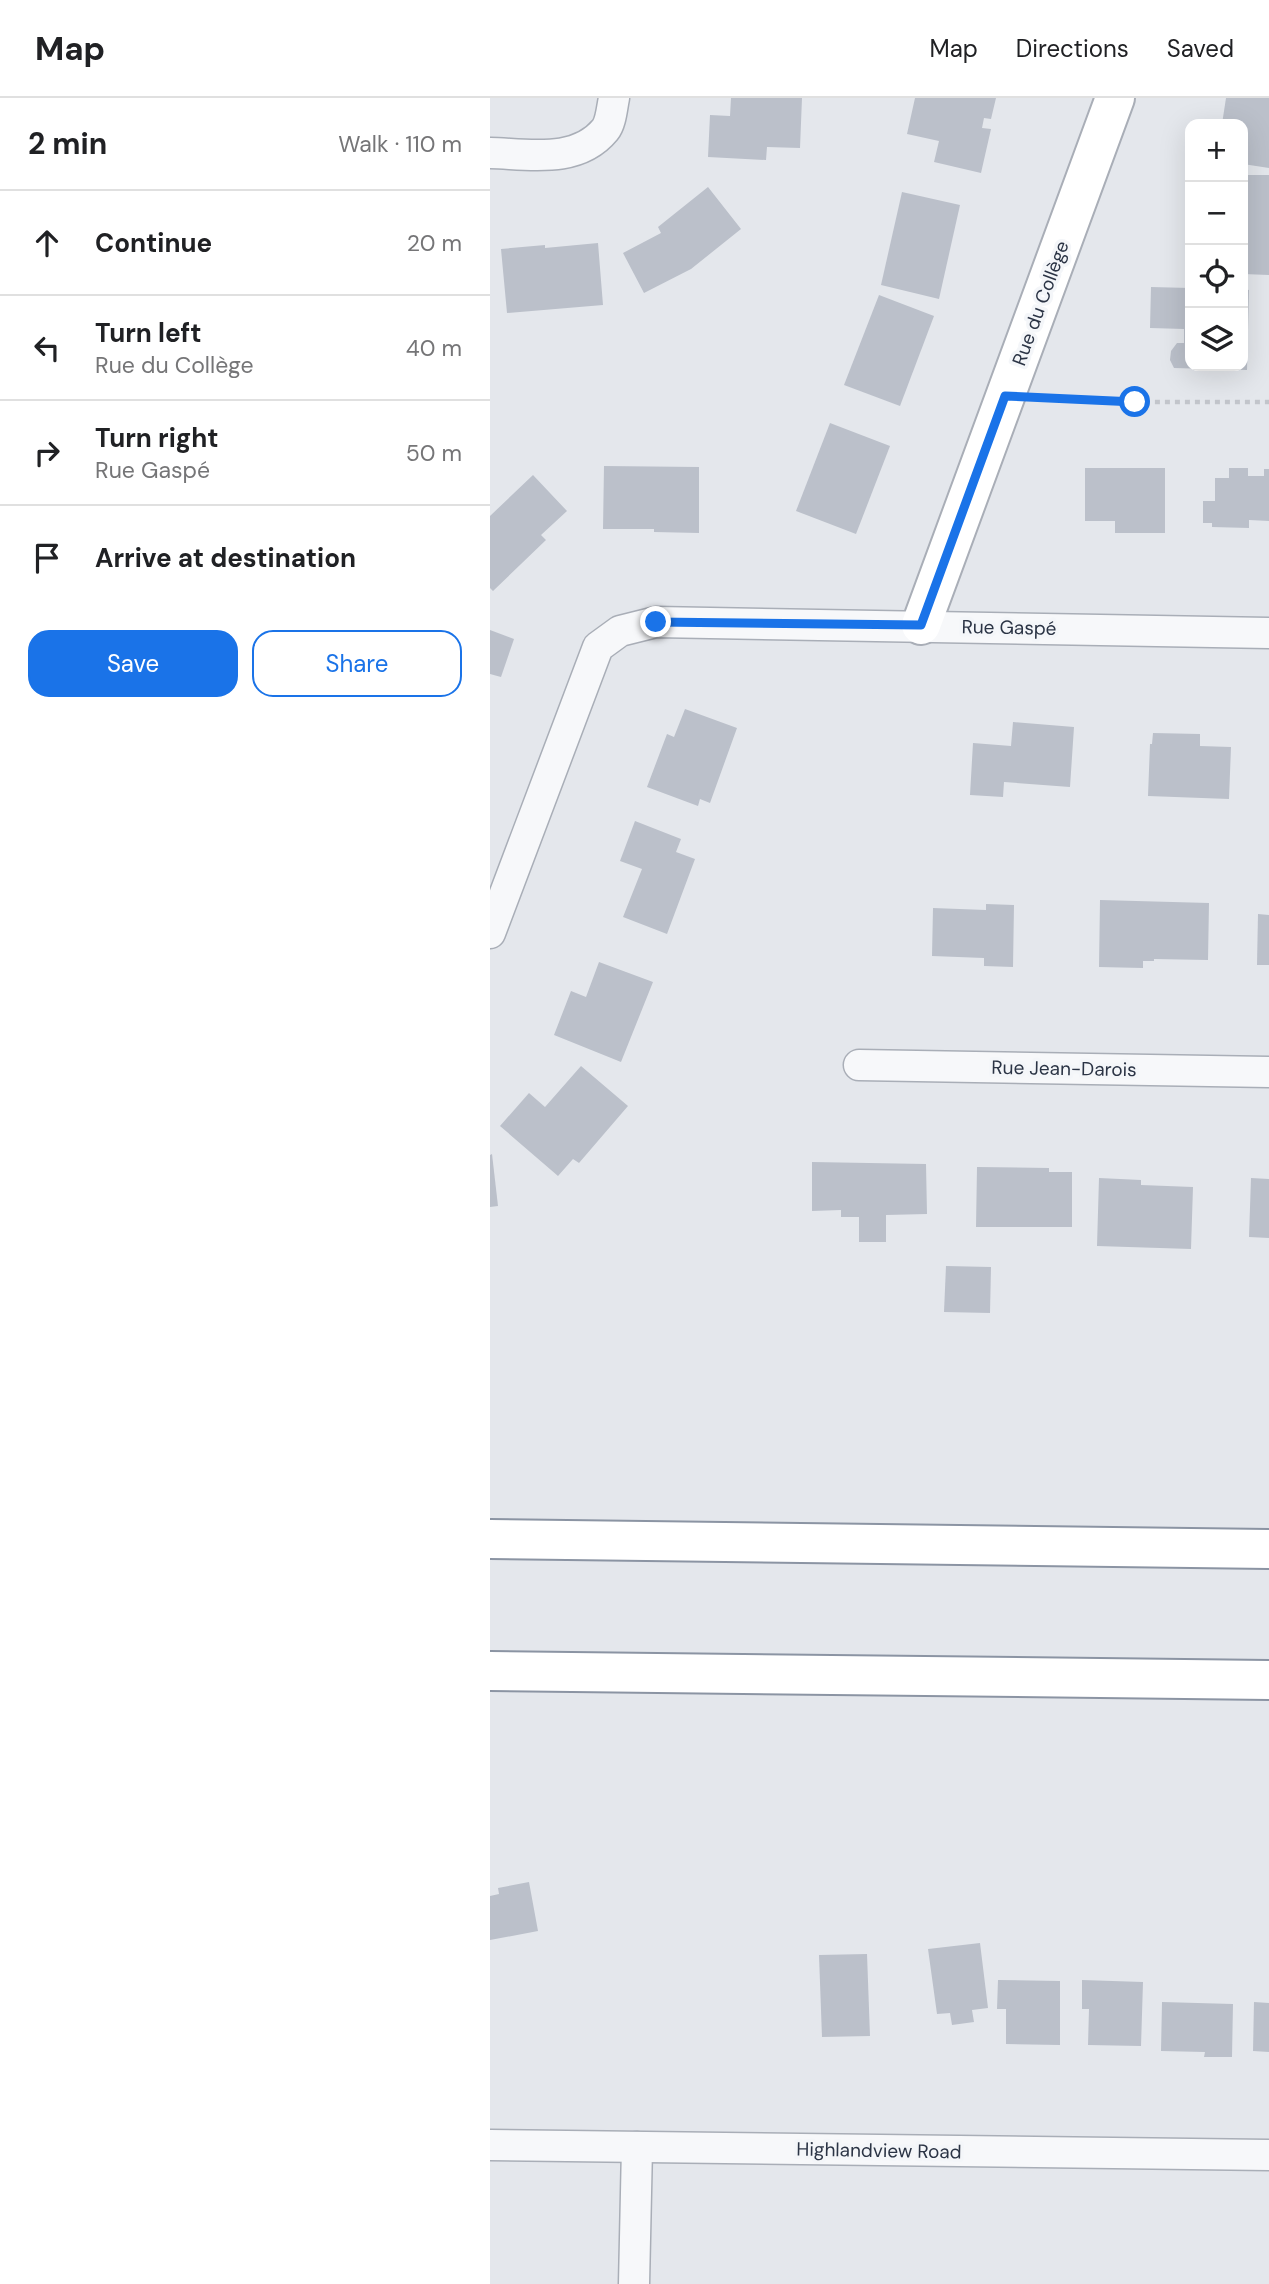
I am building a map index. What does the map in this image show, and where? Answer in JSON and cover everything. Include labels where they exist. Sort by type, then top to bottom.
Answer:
[{"type":"main road","name":"Rue du Collège","points":[[921,625],[1115,98]]},
{"type":"main road","points":[[490,1539],[1269,1549]]},
{"type":"main road","points":[[490,1671],[1269,1680]]},
{"type":"street","points":[[490,153],[564,155],[587,145],[607,128],[614,98]]},
{"type":"street","name":"Rue Gaspé","points":[[490,933],[598,647],[620,631],[656,622],[1269,633]]},
{"type":"street","name":"Rue Jean-Darois","points":[[859,1065],[1269,1072]]},
{"type":"street","name":"Highlandview Road","points":[[490,2145],[1269,2155]]},
{"type":"street","points":[[635,2284],[637,2147]]},
{"type":"path","points":[[1005,396],[1135,402],[1269,402]]},
{"type":"building","points":[[731,98],[802,98],[800,148],[767,147],[766,160],[708,157],[710,115],[730,116]]},
{"type":"building","points":[[915,98],[996,98],[991,119],[984,118],[982,128],[991,129],[981,173],[934,162],[939,141],[907,134]]},
{"type":"building","points":[[1226,98],[1269,98],[1269,168],[1248,165],[1248,119],[1223,119]]},
{"type":"building","points":[[1248,175],[1269,175],[1269,275],[1248,274]]},
{"type":"building","points":[[708,187],[741,229],[691,269],[644,293],[623,253],[661,233],[658,227]]},
{"type":"building","points":[[902,192],[960,205],[939,299],[881,285]]},
{"type":"building","points":[[598,243],[603,305],[507,313],[501,249]]},
{"type":"building","points":[[1151,287],[1185,288],[1185,368],[1174,368],[1170,360],[1171,351],[1177,343],[1184,343],[1184,329],[1150,328]]},
{"type":"building","points":[[879,295],[934,316],[900,406],[844,385]]},
{"type":"building","points":[[830,423],[890,446],[856,534],[796,511]]},
{"type":"building","points":[[604,466],[699,467],[699,533],[654,532],[654,529],[603,529]]},
{"type":"building","points":[[1085,468],[1165,468],[1165,533],[1115,533],[1115,521],[1085,521]]},
{"type":"building","points":[[1229,468],[1248,468],[1248,476],[1264,476],[1264,469],[1269,469],[1269,521],[1249,520],[1249,528],[1212,527],[1212,523],[1203,523],[1203,501],[1215,501],[1215,478],[1229,478]]},
{"type":"building","points":[[533,475],[567,511],[541,535],[546,540],[493,591],[490,588],[490,516]]},
{"type":"building","points":[[490,630],[514,639],[501,677],[490,674]]},
{"type":"building","points":[[685,709],[737,728],[710,803],[700,799],[698,806],[647,787],[667,734],[674,737]]},
{"type":"building","points":[[1013,722],[1074,727],[1070,787],[1004,782],[1003,797],[970,795],[973,743],[1011,746]]},
{"type":"building","points":[[1153,733],[1200,734],[1200,746],[1231,747],[1229,799],[1148,796],[1150,744]]},
{"type":"building","points":[[635,821],[681,839],[676,852],[695,859],[667,934],[623,917],[642,869],[620,861]]},
{"type":"building","points":[[1100,900],[1209,903],[1208,960],[1154,959],[1143,961],[1143,968],[1099,967]]},
{"type":"building","points":[[986,904],[1014,905],[1013,967],[984,966],[984,958],[932,956],[933,908],[986,910]]},
{"type":"building","points":[[1258,914],[1269,915],[1269,965],[1257,965]]},
{"type":"building","points":[[599,962],[653,982],[621,1062],[554,1035],[571,991],[586,997]]},
{"type":"building","points":[[581,1066],[628,1106],[579,1163],[573,1159],[558,1176],[500,1126],[529,1093],[545,1107]]},
{"type":"building","points":[[492,1154],[498,1206],[490,1207],[490,1155]]},
{"type":"building","points":[[812,1162],[926,1164],[927,1214],[886,1215],[886,1242],[859,1242],[859,1217],[841,1217],[841,1210],[812,1211]]},
{"type":"building","points":[[977,1167],[1049,1168],[1049,1172],[1072,1172],[1072,1227],[976,1227]]},
{"type":"building","points":[[1099,1178],[1141,1180],[1141,1185],[1193,1187],[1191,1249],[1097,1246]]},
{"type":"building","points":[[1251,1178],[1269,1179],[1269,1238],[1249,1237]]},
{"type":"building","points":[[946,1266],[991,1267],[990,1313],[944,1312]]},
{"type":"building","points":[[529,1882],[538,1931],[490,1940],[490,1896],[499,1894],[498,1888]]},
{"type":"building","points":[[980,1943],[988,2008],[972,2010],[974,2022],[952,2025],[950,2013],[937,2014],[928,1949]]},
{"type":"building","points":[[867,1954],[870,2036],[822,2037],[819,1955]]},
{"type":"building","points":[[998,1980],[1060,1981],[1060,2045],[1006,2044],[1006,2009],[997,2009]]},
{"type":"building","points":[[1082,1980],[1143,1982],[1141,2046],[1088,2045],[1089,2009],[1082,2009]]},
{"type":"building","points":[[1162,2002],[1233,2004],[1232,2057],[1204,2057],[1205,2052],[1161,2051]]},
{"type":"building","points":[[1254,2002],[1269,2003],[1269,2052],[1253,2051]]},
{"type":"route","points":[[656,622],[921,625],[1005,396],[1135,402]]}]
